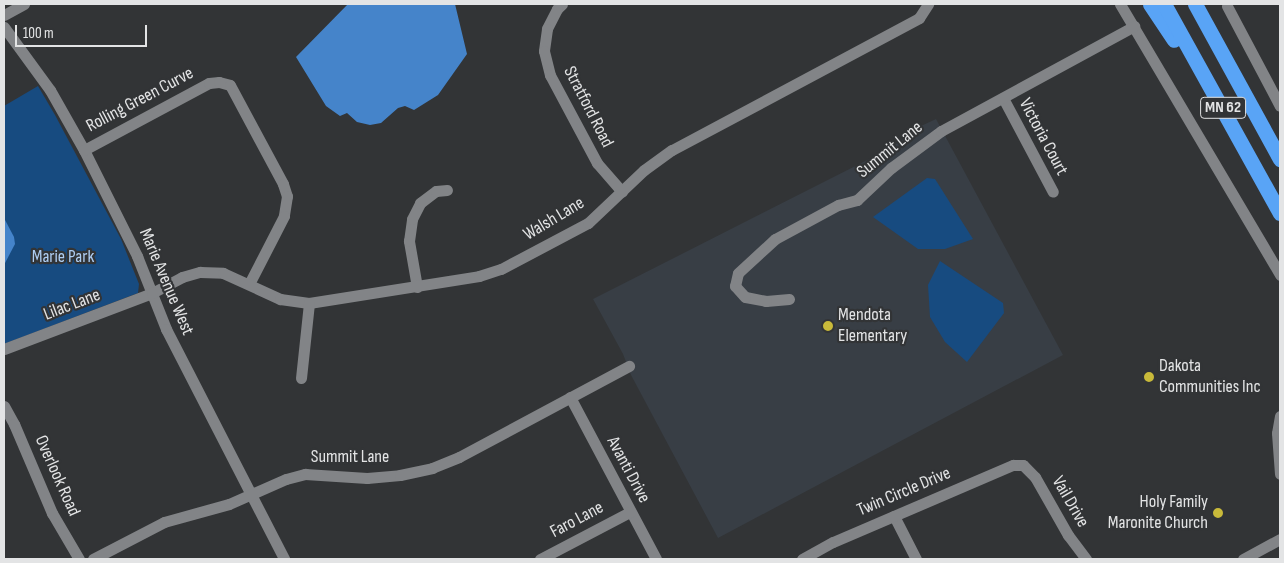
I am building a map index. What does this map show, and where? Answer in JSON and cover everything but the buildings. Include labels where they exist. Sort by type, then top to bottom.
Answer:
[{"type":"highway","points":[[1150,4],[1262,178]]},
{"type":"highway","name":"MN 62","points":[[1164,4],[1280,213]]},
{"type":"highway","name":"MN 62","points":[[1195,4],[1280,159]]},
{"type":"street","points":[[4,14],[24,4]]},
{"type":"street","name":"Stratford Road","points":[[562,4],[547,29],[544,51],[550,74],[597,163],[622,192]]},
{"type":"street","name":"Walsh Lane","points":[[152,293],[182,276],[200,272],[224,273],[280,299],[309,303],[479,276],[501,269],[588,223],[644,170],[672,150],[919,18],[928,4]]},
{"type":"street","points":[[1120,4],[1280,275]]},
{"type":"street","points":[[1227,6],[1280,106]]},
{"type":"street","name":"Summit Lane","points":[[789,299],[766,301],[745,297],[735,286],[738,273],[775,240],[838,205],[857,200],[891,168],[941,131],[1134,26]]},
{"type":"street","name":"Marie Avenue West","points":[[4,27],[50,90],[84,150],[125,229],[166,329],[284,559]]},
{"type":"street","name":"Rolling Green Curve","points":[[84,150],[209,83],[219,82],[230,86],[283,184],[287,196],[284,216],[249,284]]},
{"type":"street","name":"Victoria Court","points":[[1003,98],[1053,192]]},
{"type":"street","points":[[416,286],[409,241],[412,219],[420,203],[436,192],[447,190]]},
{"type":"street","name":"Lilac Lane","points":[[4,349],[152,293]]},
{"type":"street","points":[[301,378],[309,303]]},
{"type":"street","name":"Summit Lane","points":[[93,559],[164,522],[229,504],[286,479],[305,474],[367,478],[400,475],[432,468],[459,457],[629,366]]},
{"type":"street","name":"Avanti Drive","points":[[570,397],[656,559]]},
{"type":"street","name":"Overlook Road","points":[[4,406],[14,424],[52,513],[79,559]]},
{"type":"street","points":[[1280,416],[1277,433],[1280,474]]},
{"type":"street","name":"Twin Circle Drive","points":[[802,559],[833,542],[1005,468],[1013,465],[1023,465]]},
{"type":"street","name":"Vail Drive","points":[[1023,465],[1035,477],[1068,535],[1086,559]]},
{"type":"street","name":"Faro Lane","points":[[540,559],[630,512]]},
{"type":"street","points":[[894,516],[916,559]]},
{"type":"street","points":[[1243,559],[1280,540]]},
{"type":"shaded area","points":[[348,4],[455,4],[467,54],[438,95],[414,110],[405,106],[398,108],[381,123],[370,125],[357,122],[347,113],[340,116],[326,106],[296,57]]},
{"type":"shaded area","name":"Mendota Elementary","points":[[936,119],[1063,355],[718,538],[631,375],[623,354],[593,299],[889,149],[921,126]]},
{"type":"shaded area","points":[[4,218],[14,237],[15,244],[4,265]]},
{"type":"green space","name":"Marie Park","points":[[38,86],[121,239],[139,284],[138,293],[4,344],[4,106]]},
{"type":"green space","points":[[927,178],[935,179],[973,239],[945,249],[918,249],[873,217]]},
{"type":"green space","points":[[940,261],[1003,303],[1004,313],[967,362],[945,342],[930,317],[928,285]]},
{"type":"place","name":"Mendota Elementary","points":[[828,326]]},
{"type":"place","name":"Dakota Communities Inc","points":[[1149,377]]},
{"type":"place","name":"Holy Family Maronite Church","points":[[1218,513]]}]
